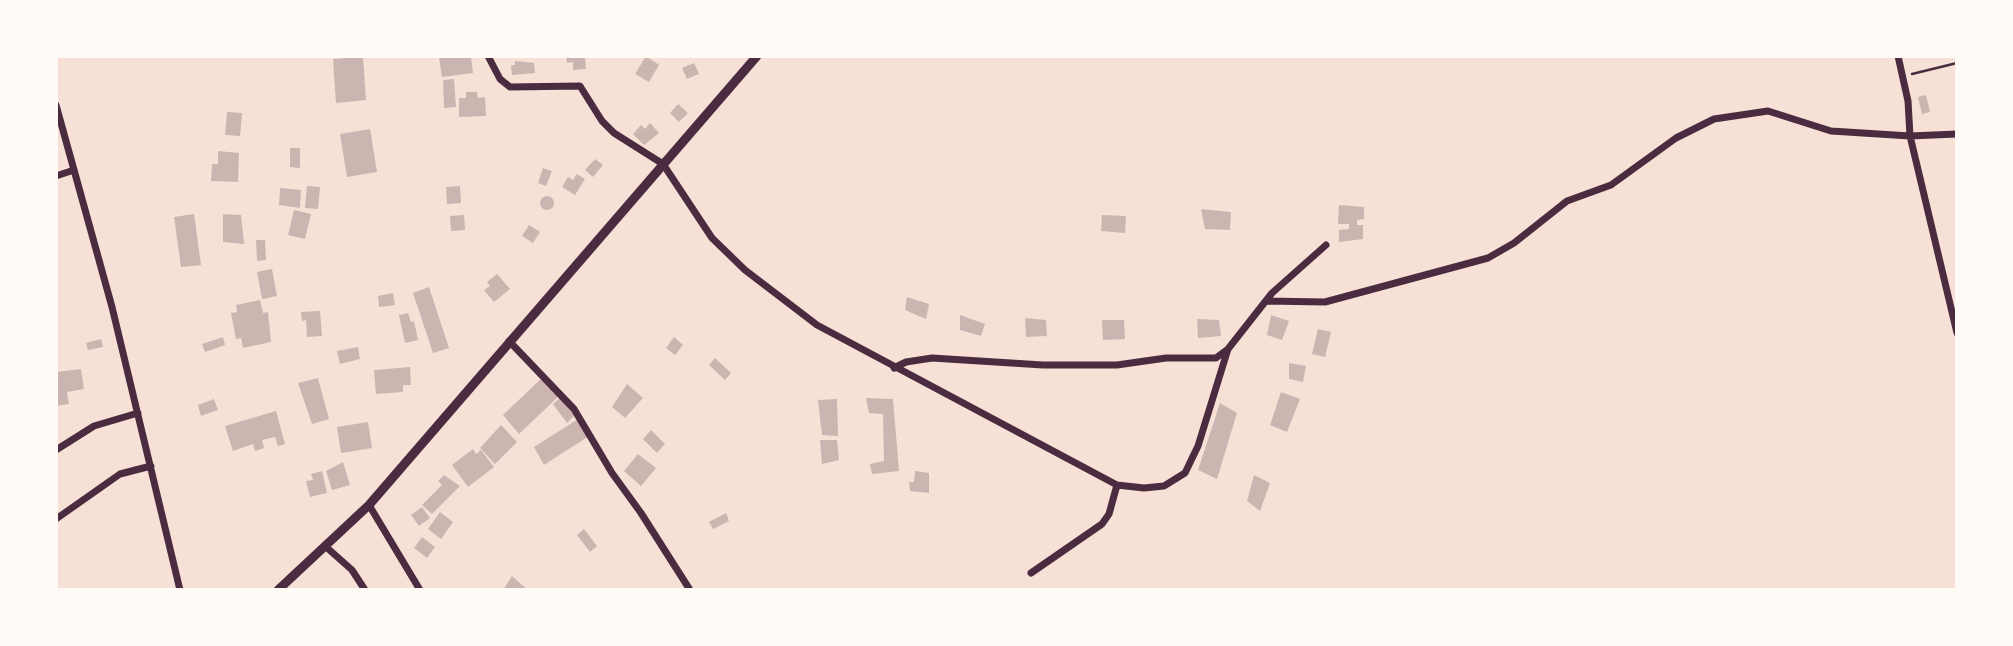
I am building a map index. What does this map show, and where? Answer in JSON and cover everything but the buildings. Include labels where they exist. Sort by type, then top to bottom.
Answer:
[{"type":"street","points":[[488,56],[500,79],[509,87],[580,86],[602,121],[663,164],[712,238],[746,270],[817,325],[1117,485],[1144,488],[1164,486],[1185,473],[1198,446],[1228,349],[1266,301],[1326,246]]},
{"type":"street","points":[[278,590],[369,505],[757,56]]},
{"type":"street","points":[[1898,56],[1910,136],[1957,333]]},
{"type":"street","points":[[56,105],[138,413],[180,590]]},
{"type":"street","points":[[1266,301],[1325,302],[1488,258],[1514,243],[1567,201],[1611,185],[1676,138],[1714,120],[1768,111],[1831,131],[1910,136],[1957,134]]},
{"type":"street","points":[[56,176],[75,170]]},
{"type":"street","points":[[509,341],[574,409],[612,473],[690,590]]},
{"type":"street","points":[[894,368],[906,362],[932,358],[1116,365],[1181,357],[1209,359],[1228,349]]},
{"type":"street","points":[[56,450],[101,422],[138,413]]},
{"type":"street","points":[[56,519],[120,474],[151,466]]},
{"type":"street","points":[[1031,573],[1102,524],[1110,514],[1117,485]]},
{"type":"street","points":[[369,505],[420,590]]},
{"type":"street","points":[[325,546],[352,570],[365,590]]},
{"type":"path","points":[[1903,76],[1957,63]]}]
